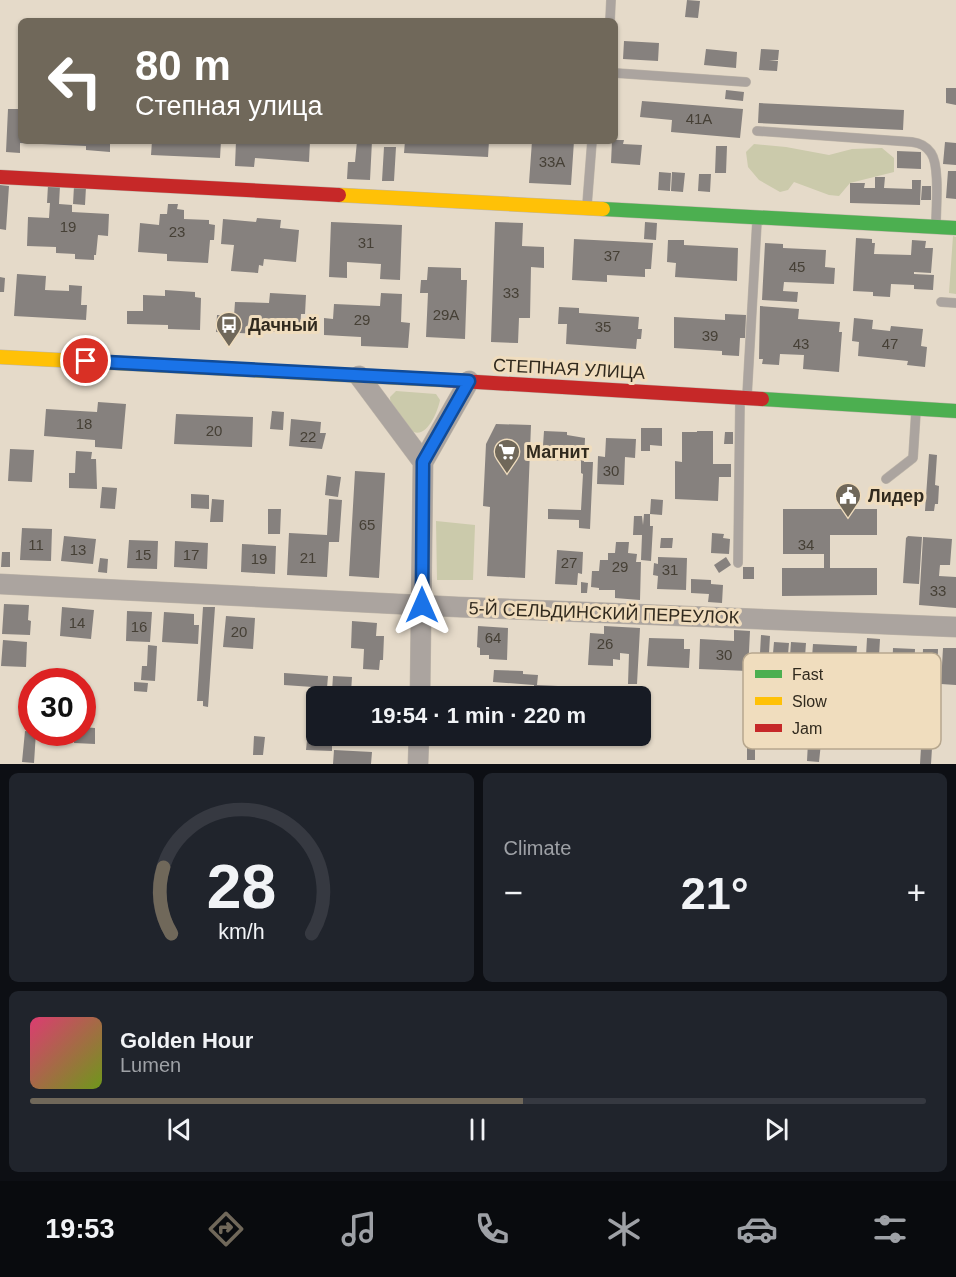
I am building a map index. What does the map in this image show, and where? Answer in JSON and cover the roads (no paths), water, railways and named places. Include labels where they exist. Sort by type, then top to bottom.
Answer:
[{"type":"street","points":[[0,177],[956,228]]},
{"type":"street","name":"СТЕПНАЯ УЛИЦА","points":[[0,357],[469,381],[956,411]]},
{"type":"street","points":[[359,375],[423,462]]},
{"type":"street","points":[[420,686],[423,462],[469,381]]},
{"type":"street","name":"5-Й СЕЛЬДИНСКИЙ ПЕРЕУЛОК","points":[[0,584],[422,605],[956,627]]},
{"type":"street","points":[[418,764],[419,746]]},
{"type":"lane","points":[[610,18],[611,0]]},
{"type":"lane","points":[[618,73],[746,82]]},
{"type":"lane","points":[[757,131],[912,141],[923,144],[933,155],[936,227]]},
{"type":"lane","points":[[587,207],[592,144]]},
{"type":"lane","points":[[738,563],[744,398],[757,217]]},
{"type":"lane","points":[[941,302],[956,303]]},
{"type":"lane","points":[[886,478],[913,458],[916,409]]},
{"type":"place","name":"Дачный","points":[[229,348]]},
{"type":"place","name":"Магнит","points":[[507,475]]},
{"type":"place","name":"Лидер","points":[[848,519]]}]
